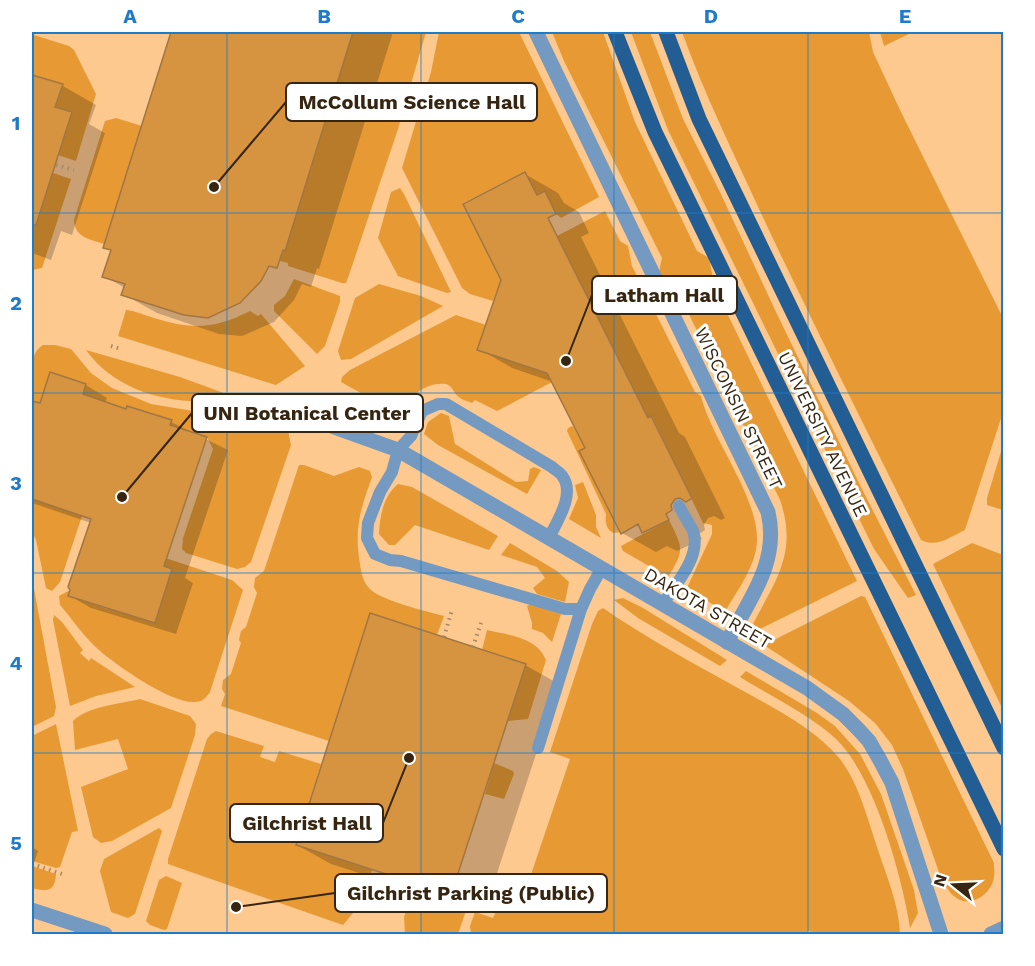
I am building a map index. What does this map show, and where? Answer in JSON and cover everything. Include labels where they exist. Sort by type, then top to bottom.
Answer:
[{"type":"main road","name":"UNIVERSITY AVENUE","points":[[615,32],[655,132],[1004,849]]},
{"type":"main road","name":"UNIVERSITY AVENUE","points":[[666,32],[699,119],[1004,748]]},
{"type":"street","name":"WISCONSIN STREET","points":[[536,32],[768,512],[773,537],[769,558],[763,576],[727,642]]},
{"type":"street","name":"DAKOTA STREET","points":[[334,427],[398,450],[825,700],[843,714],[869,741],[892,783],[941,934]]},
{"type":"street","points":[[32,910],[105,934]]},
{"type":"street","points":[[991,934],[1004,928]]},
{"type":"lane","points":[[549,538],[566,502],[567,488],[563,476],[552,467],[449,405],[438,404],[422,411],[411,436],[398,450],[392,472],[380,492],[368,523],[367,538],[375,554],[390,560],[401,561],[565,609],[581,609]]},
{"type":"lane","points":[[663,604],[684,573],[694,546],[693,532],[679,506]]},
{"type":"lane","points":[[538,748],[581,609],[602,568]]},
{"type":"path","points":[[56,165],[74,170]]},
{"type":"path","points":[[111,346],[121,349]]},
{"type":"path","points":[[444,637],[452,610]]},
{"type":"path","points":[[473,647],[482,620]]},
{"type":"path","points":[[32,864],[62,874]]},
{"type":"shaded area","points":[[32,32],[1003,32],[1003,934],[32,934]]},
{"type":"shaded area","points":[[353,32],[426,32],[398,129],[349,275],[346,283],[342,283],[288,266],[288,263],[280,261]]},
{"type":"shaded area","points":[[439,32],[519,32],[599,197],[561,218],[556,214],[545,191],[537,195],[525,172],[463,203],[501,280],[493,301],[470,294],[462,288],[402,168],[431,72]]},
{"type":"shaded area","points":[[552,32],[603,32],[635,122],[697,251],[709,258],[713,278],[711,280],[857,581],[758,630],[753,624],[776,579],[785,550],[787,535],[780,500],[677,290],[668,286],[659,272],[662,258],[564,61]]},
{"type":"shaded area","points":[[631,32],[650,32],[683,119],[863,491],[916,595],[908,598],[874,549],[668,130]]},
{"type":"shaded area","points":[[682,32],[869,32],[873,52],[901,112],[1003,318],[1003,412],[965,530],[938,542],[921,540],[760,211],[709,100]]},
{"type":"shaded area","points":[[880,32],[913,32],[884,46]]},
{"type":"shaded area","points":[[32,36],[69,46],[74,50],[96,94],[76,161],[58,155],[72,113],[55,107],[63,85],[32,75]]},
{"type":"shaded area","points":[[116,118],[142,126],[104,244],[80,234],[74,220],[105,121]]},
{"type":"shaded area","points":[[53,173],[71,179],[42,268],[32,270],[32,215],[38,216]]},
{"type":"shaded area","points":[[400,188],[451,292],[447,293],[398,276],[378,238],[391,192]]},
{"type":"shaded area","points":[[605,211],[620,241],[628,246],[632,266],[695,392],[701,396],[707,414],[753,513],[757,532],[754,558],[725,612],[687,588],[712,534],[712,525],[703,523],[652,416],[648,418],[557,236]]},
{"type":"shaded area","points":[[294,279],[340,296],[325,346],[317,354],[274,311],[274,305],[285,296]]},
{"type":"shaded area","points":[[379,284],[421,296],[443,306],[351,359],[341,360],[338,351],[355,298]]},
{"type":"shaded area","points":[[126,310],[192,326],[214,324],[250,311],[258,316],[261,314],[305,366],[276,385],[118,336]]},
{"type":"shaded area","points":[[456,315],[486,325],[477,350],[547,373],[552,382],[497,411],[475,400],[472,403],[462,399],[446,384],[429,386],[409,400],[396,421],[386,423],[381,420],[368,397],[341,382],[342,377],[350,370]]},
{"type":"shaded area","points":[[43,345],[71,349],[91,373],[112,388],[151,404],[199,412],[256,403],[288,412],[291,445],[251,562],[237,569],[186,553],[182,549],[183,538],[213,449],[207,437],[170,425],[171,420],[83,395],[86,384],[50,372],[40,403],[32,401],[32,363],[34,356]]},
{"type":"shaded area","points":[[86,350],[180,377],[232,396],[220,400],[189,401],[139,390],[109,374]]},
{"type":"shaded area","points":[[441,413],[449,416],[455,444],[516,482],[528,481],[530,469],[534,467],[541,470],[527,494],[438,445],[424,434],[428,422]]},
{"type":"shaded area","points":[[573,426],[585,448],[580,451],[620,532],[611,532],[608,528],[606,514],[567,431]]},
{"type":"shaded area","points":[[1003,445],[1003,510],[987,505],[987,498]]},
{"type":"shaded area","points":[[299,465],[334,476],[359,467],[370,471],[372,477],[361,510],[358,530],[358,551],[364,580],[370,589],[384,598],[444,616],[437,635],[370,613],[329,741],[221,706],[225,694],[222,689],[223,680],[231,674],[241,643],[239,640],[241,631],[246,627],[257,593],[254,587],[255,578],[264,571]]},
{"type":"shaded area","points":[[583,482],[596,515],[596,527],[601,538],[569,519],[578,498],[575,485]]},
{"type":"shaded area","points":[[398,484],[412,487],[498,536],[489,550],[415,525],[395,545],[389,545],[379,534],[380,520],[389,495]]},
{"type":"shaded area","points":[[32,499],[82,516],[60,582],[52,591],[46,588],[36,540],[32,532]]},
{"type":"shaded area","points":[[669,520],[680,549],[677,561],[668,577],[623,551],[621,546]]},
{"type":"shaded area","points":[[510,543],[557,571],[569,582],[565,602],[537,594],[533,588],[545,578],[537,567],[501,555]]},
{"type":"shaded area","points":[[972,543],[1003,555],[1003,710],[933,564]]},
{"type":"shaded area","points":[[129,546],[232,580],[243,590],[210,692],[202,700],[185,701],[173,697],[131,674],[94,645],[60,605],[59,596],[70,590],[68,596],[107,609],[121,570],[116,610],[155,623],[172,569],[133,556]]},
{"type":"shaded area","points":[[32,578],[56,707],[54,716],[32,727]]},
{"type":"shaded area","points":[[861,596],[865,597],[994,863],[990,888],[975,900],[958,899],[942,881],[903,769],[892,745],[875,723],[849,701],[764,645]]},
{"type":"shaded area","points":[[623,598],[727,660],[720,666],[638,618],[614,600]]},
{"type":"shaded area","points":[[531,604],[561,614],[552,642],[543,633],[532,629],[527,606]]},
{"type":"shaded area","points":[[603,608],[668,649],[791,718],[817,737],[840,759],[852,779],[866,813],[895,901],[900,934],[812,934],[810,931],[802,934],[471,934],[470,926],[475,912],[493,918],[498,906],[518,913],[570,759],[550,752],[592,624],[598,611]]},
{"type":"shaded area","points":[[54,615],[83,650],[80,653],[89,661],[91,658],[135,687],[96,696],[70,706],[53,620]]},
{"type":"shaded area","points":[[487,630],[529,642],[542,652],[546,660],[528,719],[508,721],[526,664],[482,650]]},
{"type":"shaded area","points":[[746,671],[835,726],[860,754],[881,794],[914,890],[918,913],[910,928],[893,855],[884,828],[874,801],[850,755],[836,739],[815,722],[740,677]]},
{"type":"shaded area","points":[[140,699],[190,716],[196,724],[195,735],[171,808],[112,841],[101,843],[93,837],[81,787],[128,769],[118,739],[75,750],[73,721],[87,712],[105,706]]},
{"type":"shaded area","points":[[56,724],[78,831],[72,832],[60,867],[56,868],[32,861],[32,736]]},
{"type":"shaded area","points":[[216,731],[264,746],[260,757],[275,762],[279,751],[321,764],[296,845],[372,870],[358,907],[343,925],[168,864],[207,739]]},
{"type":"shaded area","points":[[494,763],[513,771],[514,774],[504,799],[485,794]]},
{"type":"shaded area","points":[[159,828],[162,831],[135,914],[128,918],[111,912],[100,871],[104,859]]},
{"type":"shaded area","points":[[32,866],[56,874],[52,887],[46,890],[32,888]]},
{"type":"shaded area","points":[[166,876],[182,883],[167,929],[164,930],[146,921],[159,880]]},
{"type":"shaded area","points":[[415,884],[469,902],[458,934],[405,934],[404,917]]},
{"type":"building","points":[[171,32],[353,32],[285,251],[283,250],[277,268],[269,266],[261,281],[240,303],[208,318],[184,315],[121,295],[125,284],[102,277],[111,250],[103,248]]},
{"type":"building","points":[[32,75],[63,84],[55,107],[72,112],[36,225],[32,225]]},
{"type":"building","points":[[525,172],[537,195],[545,191],[556,214],[548,218],[648,418],[651,416],[692,498],[686,502],[680,498],[675,499],[671,505],[672,510],[666,514],[669,520],[642,533],[638,524],[621,534],[579,451],[585,448],[547,373],[477,350],[501,280],[463,204]]},
{"type":"building","points":[[50,372],[86,384],[83,394],[126,409],[127,406],[172,420],[170,425],[207,437],[164,566],[172,569],[155,623],[68,596],[70,590],[68,587],[91,519],[32,499],[32,401],[40,403]]},
{"type":"building","points":[[370,613],[526,664],[451,895],[296,845]]},
{"type":"place","name":"McCollum Science Hall","points":[[214,187]]},
{"type":"place","name":"Latham Hall","points":[[566,361]]},
{"type":"place","name":"UNI Botanical Center","points":[[122,497]]},
{"type":"place","name":"Gilchrist Hall","points":[[409,758]]},
{"type":"place","name":"Gilchrist Parking (Public)","points":[[236,907]]}]
